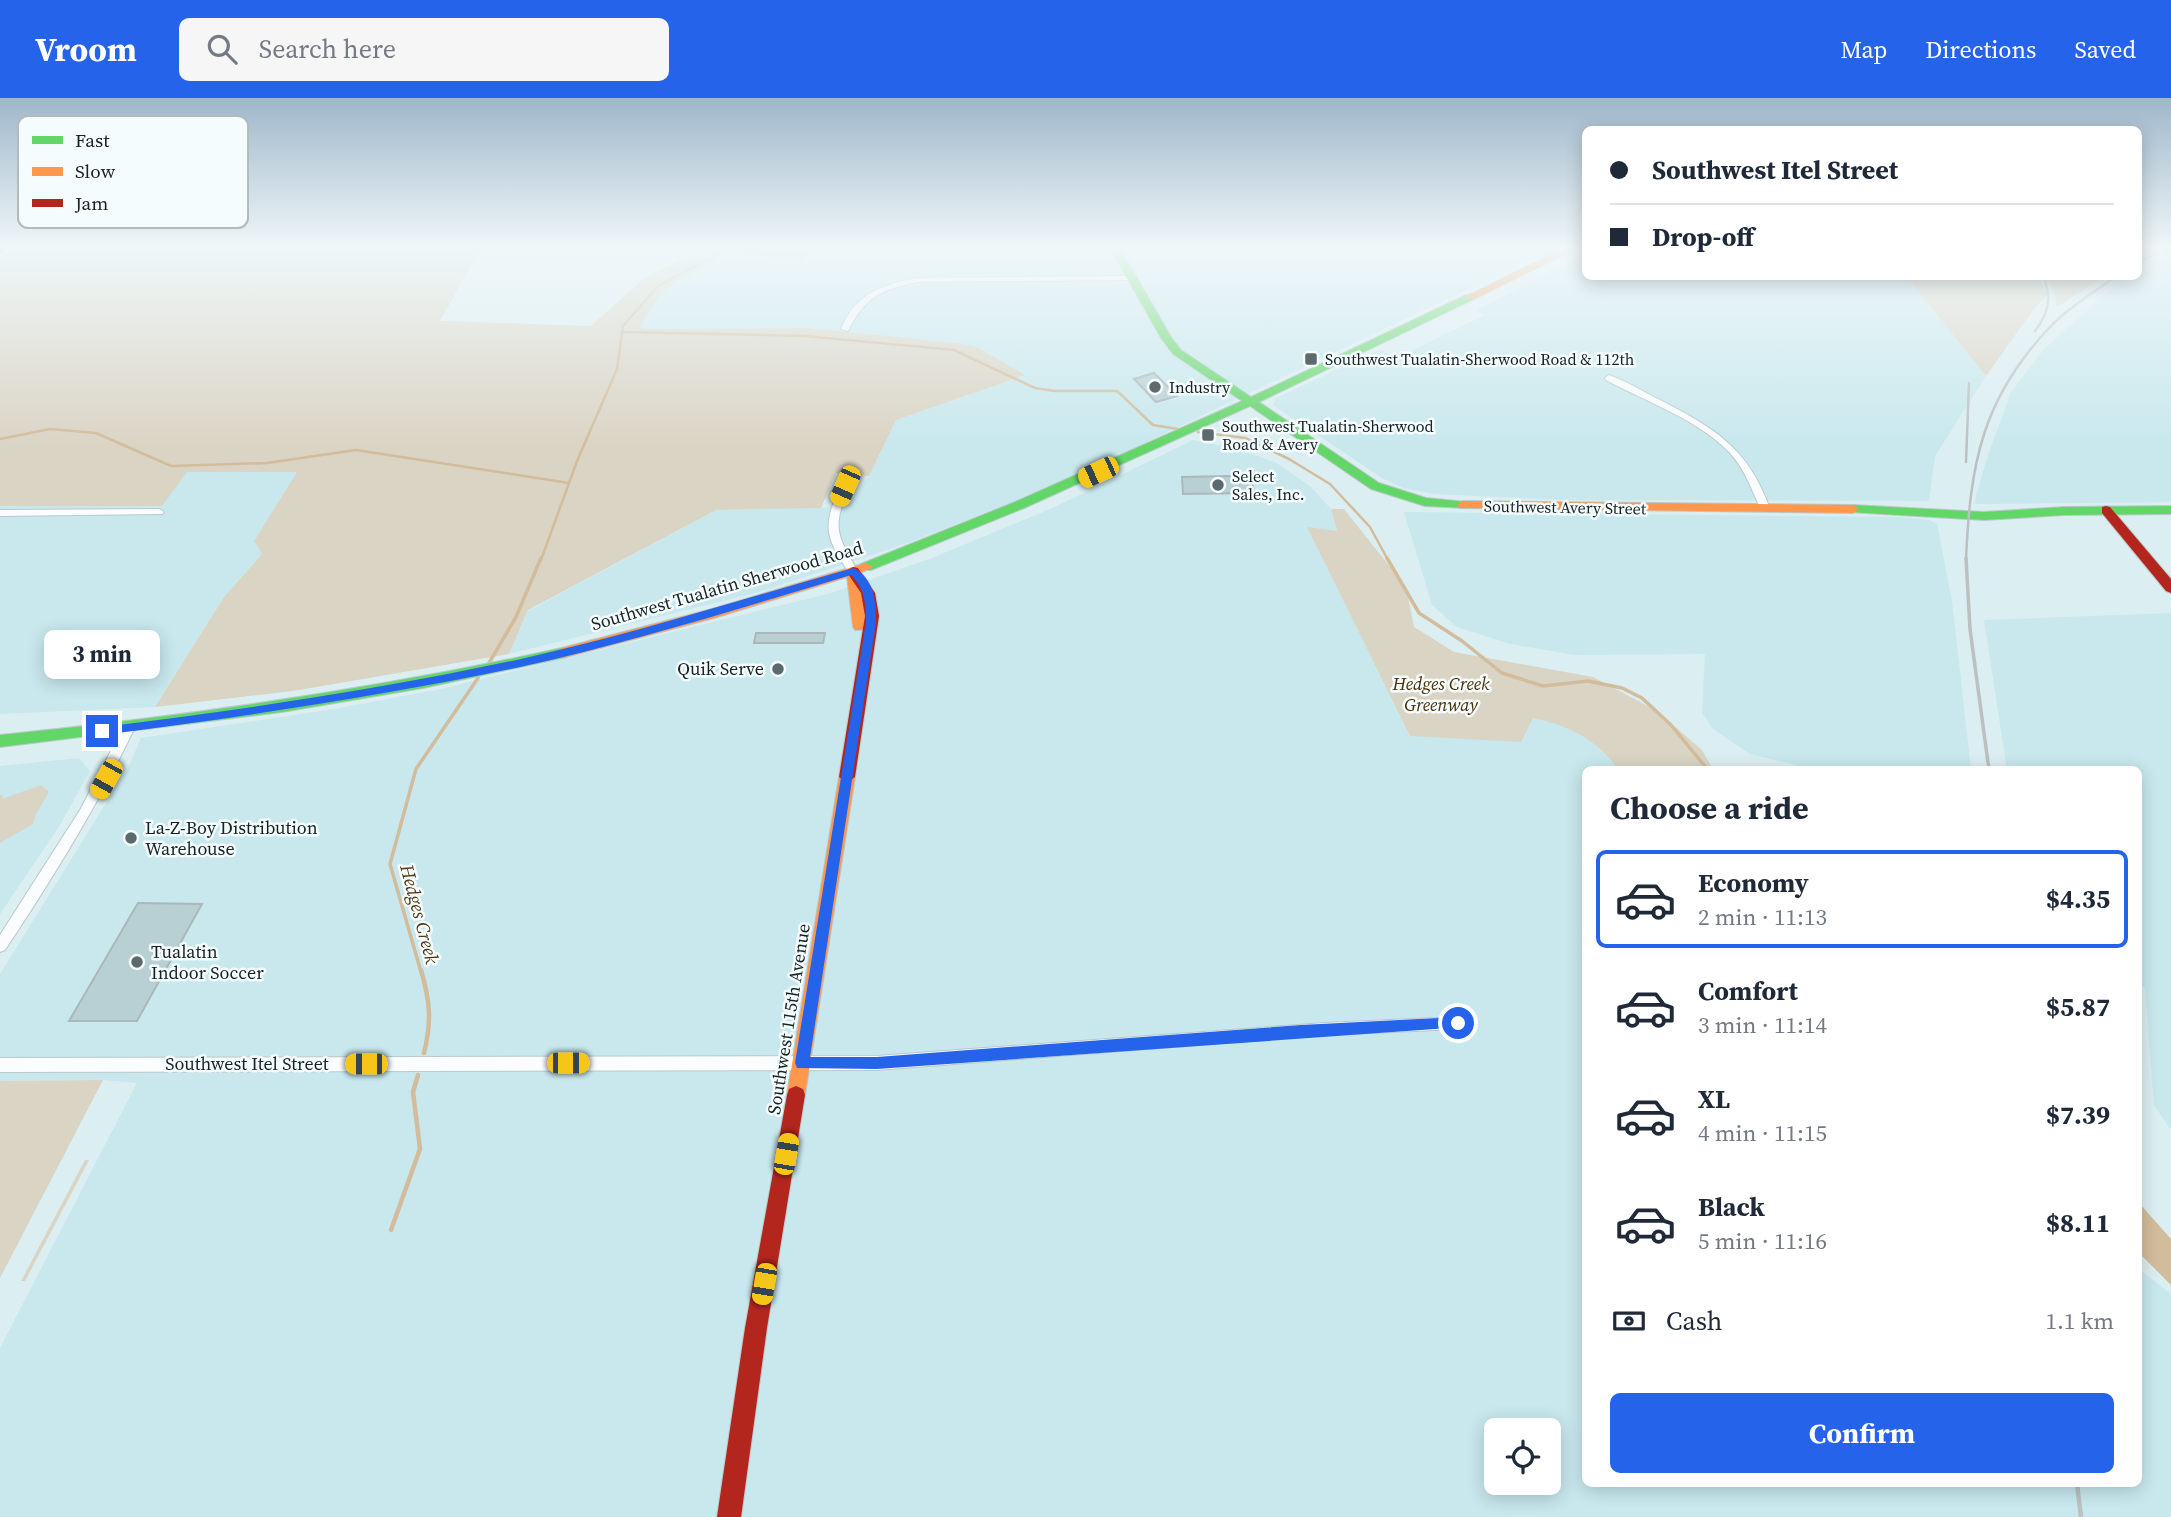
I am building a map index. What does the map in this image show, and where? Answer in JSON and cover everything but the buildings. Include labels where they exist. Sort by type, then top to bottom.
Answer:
[{"type":"main road","name":"Southwest Avery Street","points":[[1153,314],[1172,348],[1366,480],[1388,492],[1417,500],[1479,506],[1909,510],[1965,516],[2171,510]]},
{"type":"main road","name":"Southwest Tualatin Sherwood Road","points":[[0,741],[128,729],[341,698],[520,663],[663,628],[853,571],[1032,502],[1433,314]]},
{"type":"main road","points":[[2106,510],[2171,589]]},
{"type":"main road","name":"Southwest 115th Avenue","points":[[729,1517],[759,1310],[802,1063],[872,606],[866,583],[853,571]]},
{"type":"street","points":[[845,330],[852,314]]},
{"type":"street","points":[[1609,378],[1706,430],[1729,446],[1735,452],[1765,509]]},
{"type":"street","name":"Southwest 115th Avenue","points":[[848,478],[831,526],[835,542],[853,571]]},
{"type":"street","points":[[0,513],[159,512]]},
{"type":"street","points":[[0,946],[86,815],[106,779],[128,729]]},
{"type":"street","name":"Southwest Itel Street","points":[[0,1065],[877,1063],[1286,1032],[1458,1023]]},
{"type":"shaded area","points":[[648,314],[1415,314],[1094,467],[902,545],[759,592],[509,654],[528,611],[716,510],[846,507],[869,476],[896,420],[1025,375],[977,347],[958,343],[807,328],[643,329],[640,326]]},
{"type":"shaded area","points":[[1937,314],[1986,376],[1935,456],[1929,501],[1568,500],[1433,494],[1404,488],[1382,478],[1273,405],[1276,398],[1381,349],[1396,358],[1485,315]]},
{"type":"shaded area","points":[[2083,314],[2171,314],[2171,502],[1974,504],[2011,392],[2044,349]]},
{"type":"shaded area","points":[[1193,440],[1238,449],[1277,463],[1311,487],[1331,509],[1337,532],[1308,528],[1410,736],[1532,717],[1564,725],[1605,750],[1616,766],[1582,766],[1582,1487],[2142,1487],[2142,1271],[2171,1294],[2171,1517],[0,1517],[0,1348],[137,1083],[103,1080],[0,1081],[0,974],[129,766],[141,738],[334,709],[441,689],[831,593],[932,558],[1055,507]]},
{"type":"shaded area","points":[[298,471],[254,541],[262,554],[224,597],[155,707],[0,714],[0,506],[161,506],[187,472]]},
{"type":"shaded area","points":[[1404,512],[1896,517],[1929,520],[1937,524],[1952,601],[1971,766],[1800,766],[1750,754],[1713,729],[1702,713],[1705,654],[1575,655],[1510,644],[1457,627],[1432,605]]},
{"type":"shaded area","points":[[2171,613],[2171,1130],[2154,1105],[2145,988],[2142,986],[2142,766],[2006,766],[1984,620]]},
{"type":"shaded area","points":[[79,758],[90,771],[60,825],[0,914],[0,766]]},
{"type":"shaded area","points":[[2142,1206],[2171,1239],[2171,1285],[2142,1256]]},
{"type":"green space","points":[[0,314],[444,314],[440,321],[591,326],[604,314],[648,314],[640,326],[643,329],[807,328],[958,343],[977,347],[1025,375],[896,420],[869,476],[836,473],[821,508],[716,510],[528,610],[509,654],[293,691],[155,707],[224,597],[262,554],[254,541],[297,472],[187,472],[162,506],[0,506]]},
{"type":"green space","points":[[1937,314],[2030,314],[1986,376]]},
{"type":"green space","name":"Hedges Creek Greenway","points":[[1331,509],[1344,509],[1406,587],[1414,627],[1454,652],[1593,677],[1657,711],[1702,750],[1711,766],[1616,766],[1601,750],[1581,735],[1533,718],[1521,742],[1410,736],[1307,527],[1337,531]]},
{"type":"green space","points":[[41,785],[49,792],[33,824],[0,843],[0,795],[3,795],[2,799]]},
{"type":"green space","points":[[103,1080],[0,1278],[0,1081]]},
{"type":"green space","points":[[85,1160],[89,1160],[25,1281],[21,1281]]},
{"type":"waterway","name":"Hedges Creek","points":[[622,332],[623,326],[633,314]]},
{"type":"waterway","name":"Hedges Creek","points":[[569,483],[617,369],[622,332]]},
{"type":"waterway","name":"Hedges Creek","points":[[622,332],[805,336],[954,350],[1035,388],[1055,391],[1117,391],[1153,425],[1178,429]]},
{"type":"waterway","points":[[0,439],[50,429],[96,433],[171,466],[267,463],[356,450],[569,483]]},
{"type":"waterway","name":"Hedges Creek","points":[[1198,432],[1245,438],[1289,459],[1330,484],[1370,527],[1388,560]]},
{"type":"waterway","name":"Hedges Creek","points":[[541,560],[569,483]]},
{"type":"waterway","name":"Hedges Creek","points":[[489,663],[516,617],[541,558]]},
{"type":"waterway","name":"Hedges Creek","points":[[1387,558],[1419,613],[1462,641],[1502,673],[1543,686],[1588,681],[1622,688],[1642,698],[1671,725],[1705,766]]},
{"type":"waterway","name":"Hedges Creek","points":[[421,972],[390,864],[416,769],[478,678]]},
{"type":"waterway","name":"Hedges Creek","points":[[421,970],[429,1011],[424,1053]]},
{"type":"waterway","name":"Hedges Creek","points":[[391,1230],[420,1149],[413,1092],[418,1075]]},
{"type":"railway","points":[[2035,331],[2044,314]]},
{"type":"railway","points":[[1966,559],[1971,493],[1984,434],[1995,406],[2028,352],[2064,314]]},
{"type":"railway","points":[[1966,462],[1969,383]]},
{"type":"railway","points":[[1966,559],[1970,629],[1988,766]]},
{"type":"railway","points":[[2077,1487],[2081,1517]]},
{"type":"traffic: fast","points":[[1153,314],[1177,352],[1375,486],[1425,502],[1463,505]]},
{"type":"traffic: fast","points":[[866,567],[1096,472],[1434,314]]},
{"type":"traffic: fast","points":[[1853,509],[1984,516],[2064,511],[2171,510]]},
{"type":"traffic: fast","points":[[0,741],[142,725],[353,695],[562,653]]},
{"type":"traffic: slow","points":[[1463,505],[1853,509]]},
{"type":"traffic: slow","points":[[562,653],[714,613],[866,567]]},
{"type":"traffic: slow","points":[[853,571],[860,627]]},
{"type":"traffic: slow","points":[[796,1095],[847,777]]},
{"type":"traffic: jam","points":[[2106,510],[2171,588]]},
{"type":"traffic: jam","points":[[847,777],[872,616],[868,593],[853,571]]},
{"type":"traffic: jam","points":[[729,1517],[756,1328],[796,1095]]},
{"type":"place","name":"Southwest Tualatin-Sherwood Road & 112th","points":[[1311,359]]},
{"type":"place","name":"Industry","points":[[1155,387]]},
{"type":"place","name":"Southwest Tualatin-Sherwood Road & Avery","points":[[1208,435]]},
{"type":"place","name":"Select Sales, Inc.","points":[[1218,485]]},
{"type":"place","name":"Quik Serve","points":[[778,669]]},
{"type":"place","name":"La-Z-Boy Distribution Warehouse","points":[[131,838]]},
{"type":"place","name":"Tualatin Indoor Soccer","points":[[137,962]]},
{"type":"route","points":[[102,731],[264,711],[520,663],[663,628],[853,571],[866,583],[870,595],[871,622],[802,1063],[877,1063],[1301,1031],[1458,1023]]}]
